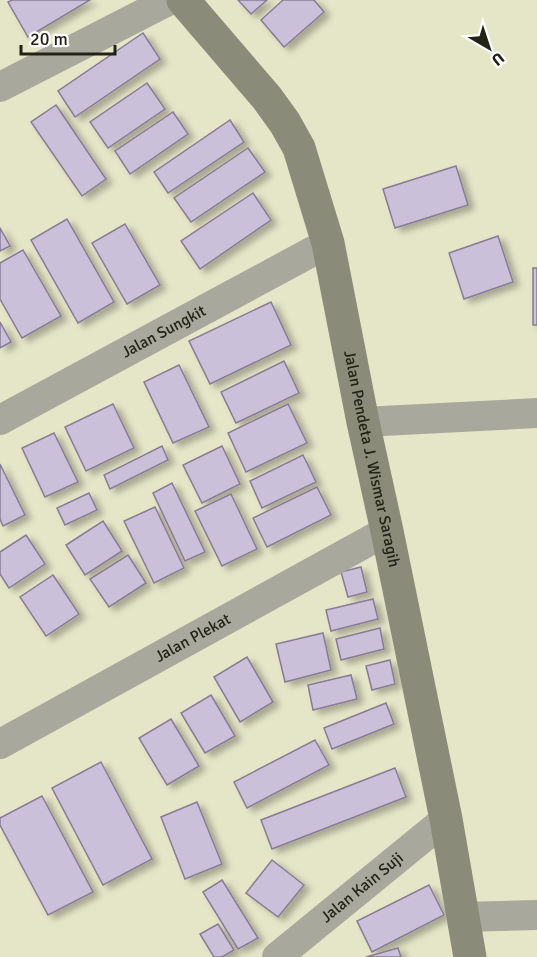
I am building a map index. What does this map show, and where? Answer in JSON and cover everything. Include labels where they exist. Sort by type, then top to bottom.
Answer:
[{"type":"street","points":[[0,87],[170,0]]},
{"type":"street","name":"Jalan Pendeta J. Wismar Saragih","points":[[183,0],[267,98],[285,123],[299,148],[328,243],[446,819],[470,957]]},
{"type":"street","name":"Jalan Sungkit","points":[[0,420],[328,243]]},
{"type":"street","points":[[363,422],[537,413]]},
{"type":"street","name":"Jalan Plekat","points":[[0,744],[387,531]]},
{"type":"street","name":"Jalan Kain Suji","points":[[277,957],[446,819]]},
{"type":"street","points":[[463,917],[537,915]]},
{"type":"building","points":[[12,0],[90,0],[28,37],[8,2]]},
{"type":"building","points":[[238,0],[267,0],[251,14]]},
{"type":"building","points":[[283,0],[314,0],[324,12],[284,47],[261,20]]},
{"type":"building","points":[[143,33],[160,59],[75,117],[58,91]]},
{"type":"building","points":[[147,83],[165,109],[108,148],[90,122]]},
{"type":"building","points":[[56,105],[106,179],[82,196],[31,122]]},
{"type":"building","points":[[173,112],[188,134],[130,174],[115,151]]},
{"type":"building","points":[[230,120],[244,142],[168,193],[154,172]]},
{"type":"building","points":[[248,148],[265,172],[191,222],[174,198]]},
{"type":"building","points":[[456,166],[468,205],[395,228],[383,189]]},
{"type":"building","points":[[253,193],[271,220],[200,269],[181,241]]},
{"type":"building","points":[[67,219],[114,302],[78,323],[31,240]]},
{"type":"building","points":[[125,224],[160,285],[127,304],[92,243]]},
{"type":"building","points":[[0,228],[10,246],[0,251]]},
{"type":"building","points":[[498,236],[513,282],[464,299],[449,253]]},
{"type":"building","points":[[23,250],[61,316],[22,338],[0,299],[0,263]]},
{"type":"building","points":[[533,268],[537,268],[537,325],[533,325]]},
{"type":"building","points":[[271,302],[291,345],[210,384],[189,341]]},
{"type":"building","points":[[0,322],[11,342],[0,348]]},
{"type":"building","points":[[284,361],[299,393],[236,423],[221,392]]},
{"type":"building","points":[[179,365],[209,427],[173,443],[144,382]]},
{"type":"building","points":[[113,404],[134,448],[86,471],[65,427]]},
{"type":"building","points":[[288,404],[307,443],[246,472],[228,433]]},
{"type":"building","points":[[54,433],[78,482],[45,497],[22,448]]},
{"type":"building","points":[[162,446],[168,460],[110,489],[104,475]]},
{"type":"building","points":[[222,446],[240,484],[202,503],[183,465]]},
{"type":"building","points":[[303,455],[316,482],[262,508],[250,481]]},
{"type":"building","points":[[0,464],[25,515],[3,526],[0,519]]},
{"type":"building","points":[[172,483],[205,552],[185,561],[153,493]]},
{"type":"building","points":[[317,487],[331,515],[267,547],[253,518]]},
{"type":"building","points":[[89,493],[97,510],[65,525],[57,508]]},
{"type":"building","points":[[231,494],[257,549],[222,566],[195,511]]},
{"type":"building","points":[[155,507],[184,568],[154,583],[124,521]]},
{"type":"building","points":[[103,521],[122,551],[85,575],[66,545]]},
{"type":"building","points":[[26,535],[45,564],[9,588],[0,574],[0,552]]},
{"type":"building","points":[[128,555],[146,583],[109,607],[90,579]]},
{"type":"building","points":[[361,567],[367,592],[348,597],[341,572]]},
{"type":"building","points":[[53,575],[79,614],[46,636],[20,597]]},
{"type":"building","points":[[373,599],[378,619],[331,631],[326,610]]},
{"type":"building","points":[[380,628],[384,649],[341,660],[336,639]]},
{"type":"building","points":[[323,633],[331,670],[285,682],[276,644]]},
{"type":"building","points":[[247,657],[273,702],[240,722],[214,677]]},
{"type":"building","points":[[390,660],[395,684],[372,690],[366,666]]},
{"type":"building","points":[[351,675],[357,699],[313,710],[308,685]]},
{"type":"building","points":[[211,695],[235,736],[205,753],[181,713]]},
{"type":"building","points":[[386,703],[394,724],[332,749],[324,728]]},
{"type":"building","points":[[171,719],[199,766],[167,785],[139,738]]},
{"type":"building","points":[[315,740],[329,765],[247,808],[234,782]]},
{"type":"building","points":[[101,762],[152,859],[103,885],[52,788]]},
{"type":"building","points":[[395,768],[406,797],[272,849],[261,820]]},
{"type":"building","points":[[42,796],[93,892],[48,915],[0,825],[0,818]]},
{"type":"building","points":[[197,802],[222,864],[185,879],[161,817]]},
{"type":"building","points":[[272,860],[304,885],[278,917],[246,893]]},
{"type":"building","points":[[222,880],[258,938],[238,949],[203,892]]},
{"type":"building","points":[[429,885],[444,915],[372,952],[357,921]]},
{"type":"building","points":[[218,924],[234,950],[222,957],[214,957],[200,934]]},
{"type":"building","points":[[398,948],[401,957],[366,957]]}]
